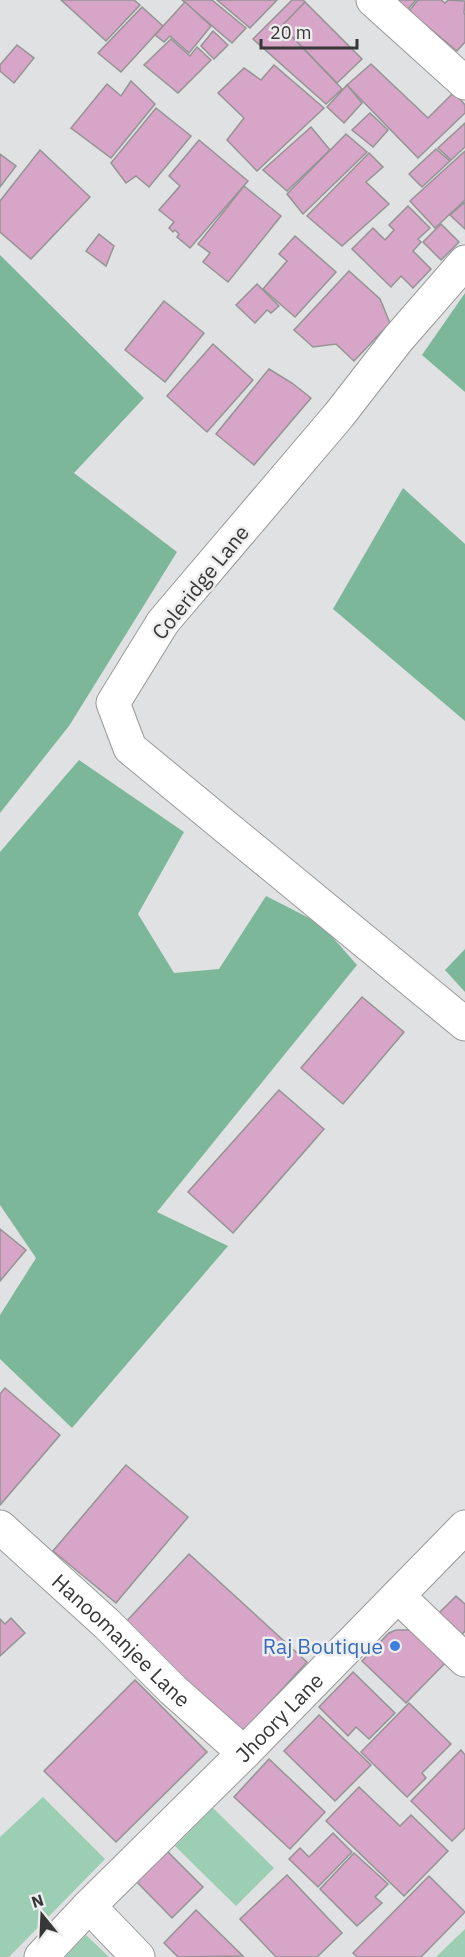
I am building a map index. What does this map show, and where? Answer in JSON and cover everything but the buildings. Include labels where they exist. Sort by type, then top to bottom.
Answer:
[{"type":"street","points":[[373,0],[465,83]]},
{"type":"street","name":"Coleridge Lane","points":[[465,262],[398,339],[339,415],[163,622],[112,703],[130,748],[465,1024]]},
{"type":"street","name":"Hanoomanjee Lane","points":[[0,1527],[107,1624],[173,1690],[244,1753]]},
{"type":"street","name":"Jhoory Lane","points":[[41,1957],[465,1527]]},
{"type":"street","points":[[398,1596],[465,1660]]},
{"type":"street","points":[[89,1906],[138,1957]]},
{"type":"green space","points":[[0,255],[144,398],[74,473],[177,552],[69,726],[0,813]]},
{"type":"green space","points":[[465,293],[465,392],[422,355]]},
{"type":"green space","points":[[403,488],[465,544],[465,721],[333,609]]},
{"type":"green space","points":[[79,760],[184,832],[138,914],[174,973],[219,969],[266,896],[321,924],[357,965],[157,1212],[228,1246],[72,1428],[0,1359],[0,1315],[36,1258],[0,1205],[0,852]]},
{"type":"green space","points":[[465,949],[465,992],[445,970]]},
{"type":"green space","points":[[43,1797],[105,1859],[9,1957],[0,1957],[0,1837]]},
{"type":"green space","points":[[213,1808],[274,1868],[236,1906],[175,1846]]},
{"type":"green space","points":[[465,1929],[465,1957],[436,1957]]},
{"type":"green space","points":[[86,1935],[109,1957],[65,1957]]},
{"type":"place","name":"Raj Boutique","points":[[395,1646]]}]
